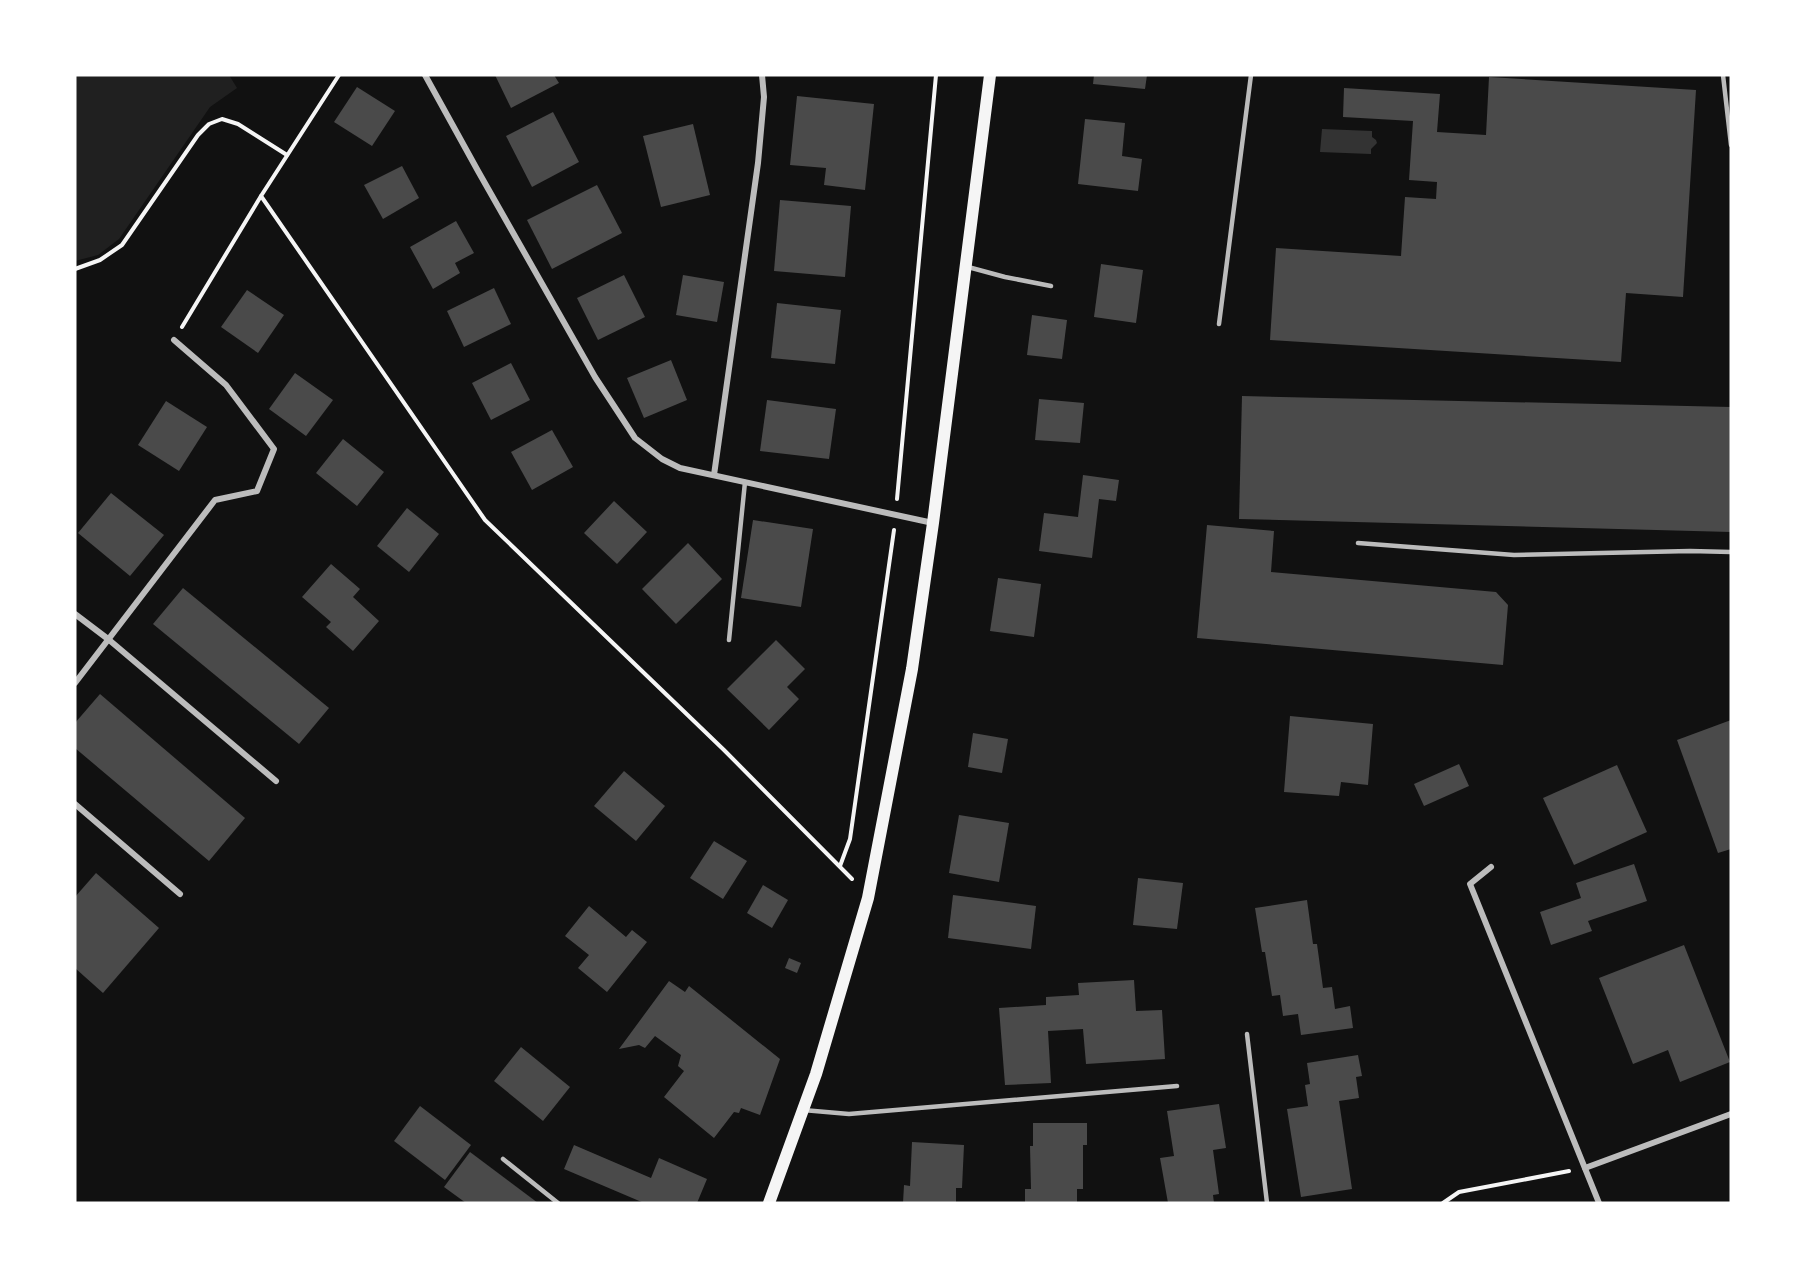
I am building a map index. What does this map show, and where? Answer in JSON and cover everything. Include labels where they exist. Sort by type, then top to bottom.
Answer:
[{"type":"main road","points":[[769,1203],[820,1062],[868,898],[912,669],[933,523],[990,75]]},
{"type":"street","points":[[425,75],[596,376],[635,438],[662,459],[680,468],[933,523]]},
{"type":"street","points":[[714,475],[758,163],[764,97],[762,75]]},
{"type":"street","points":[[75,683],[215,500],[257,490],[274,449],[226,385],[174,340]]},
{"type":"street","points":[[75,614],[108,639],[276,782]]},
{"type":"street","points":[[75,804],[180,894]]},
{"type":"street","points":[[1491,867],[1470,884],[1599,1203]]},
{"type":"street","points":[[1585,1168],[1731,1114]]},
{"type":"lane","points":[[1219,324],[1251,75]]},
{"type":"lane","points":[[1723,75],[1731,145]]},
{"type":"lane","points":[[965,266],[1051,286]]},
{"type":"lane","points":[[729,640],[745,482]]},
{"type":"lane","points":[[1358,543],[1514,555],[1731,552]]},
{"type":"lane","points":[[1247,1034],[1267,1203]]},
{"type":"lane","points":[[803,1110],[849,1114],[1177,1086]]},
{"type":"lane","points":[[503,1159],[558,1203]]},
{"type":"path","points":[[174,340],[261,196],[339,75]]},
{"type":"path","points":[[840,866],[850,839],[896,515],[936,75]]},
{"type":"path","points":[[75,269],[100,260],[122,245],[198,135],[210,124],[222,119],[238,124],[287,155]]},
{"type":"path","points":[[261,196],[485,520],[724,750],[840,866],[868,898]]},
{"type":"path","points":[[1443,1203],[1459,1192],[1585,1168]]},
{"type":"shaded area","points":[[75,75],[229,75],[237,88],[210,107],[119,239],[98,255],[75,261]]},
{"type":"shaded area","points":[[1322,129],[1372,131],[1372,137],[1377,143],[1371,149],[1371,154],[1320,152]]},
{"type":"building","points":[[495,75],[554,75],[559,83],[511,108]]},
{"type":"building","points":[[1094,75],[1147,75],[1145,89],[1093,84]]},
{"type":"building","points":[[1489,77],[1696,90],[1683,297],[1626,293],[1621,362],[1270,340],[1276,248],[1401,256],[1405,197],[1436,199],[1437,182],[1409,180],[1413,121],[1343,117],[1344,88],[1440,94],[1437,132],[1486,135]]},
{"type":"building","points":[[357,87],[395,111],[372,146],[334,122]]},
{"type":"building","points":[[797,96],[874,104],[865,190],[824,185],[826,168],[790,165]]},
{"type":"building","points":[[553,112],[579,162],[532,187],[506,136]]},
{"type":"building","points":[[1085,119],[1125,123],[1122,156],[1142,159],[1138,191],[1078,184]]},
{"type":"building","points":[[693,124],[710,195],[661,207],[643,136]]},
{"type":"building","points":[[402,166],[419,198],[383,219],[364,185]]},
{"type":"building","points":[[597,185],[622,233],[552,269],[527,220]]},
{"type":"building","points":[[780,200],[851,206],[845,277],[774,271]]},
{"type":"building","points":[[456,221],[474,253],[455,263],[460,273],[433,289],[410,247]]},
{"type":"building","points":[[1101,264],[1143,270],[1136,323],[1094,317]]},
{"type":"building","points":[[624,275],[645,317],[598,340],[577,298]]},
{"type":"building","points":[[683,275],[724,282],[717,322],[676,315]]},
{"type":"building","points":[[494,288],[511,324],[464,347],[447,311]]},
{"type":"building","points":[[247,290],[284,315],[258,353],[221,327]]},
{"type":"building","points":[[777,303],[841,310],[835,364],[771,358]]},
{"type":"building","points":[[1032,315],[1067,320],[1062,359],[1027,355]]},
{"type":"building","points":[[671,360],[687,400],[644,418],[627,378]]},
{"type":"building","points":[[511,363],[530,400],[491,420],[472,383]]},
{"type":"building","points":[[295,373],[333,400],[306,436],[269,409]]},
{"type":"building","points":[[1242,396],[1731,407],[1731,532],[1239,519]]},
{"type":"building","points":[[1039,399],[1084,403],[1080,443],[1035,440]]},
{"type":"building","points":[[767,400],[836,409],[829,459],[760,451]]},
{"type":"building","points":[[166,401],[207,427],[179,471],[138,445]]},
{"type":"building","points":[[552,430],[573,467],[532,490],[511,452]]},
{"type":"building","points":[[343,439],[384,472],[357,506],[316,473]]},
{"type":"building","points":[[1083,475],[1119,480],[1116,501],[1099,499],[1092,558],[1039,551],[1044,513],[1078,517]]},
{"type":"building","points":[[111,493],[164,535],[130,576],[78,533]]},
{"type":"building","points":[[614,501],[647,532],[617,564],[584,533]]},
{"type":"building","points":[[407,508],[439,534],[409,572],[377,546]]},
{"type":"building","points":[[753,520],[813,529],[801,607],[741,598]]},
{"type":"building","points":[[1207,525],[1274,531],[1271,572],[1496,592],[1508,605],[1503,665],[1197,638]]},
{"type":"building","points":[[688,543],[722,579],[676,624],[642,589]]},
{"type":"building","points":[[331,564],[360,589],[353,597],[379,621],[353,651],[326,627],[331,622],[302,597]]},
{"type":"building","points":[[998,578],[1041,584],[1034,637],[990,631]]},
{"type":"building","points":[[183,588],[329,708],[299,744],[153,624]]},
{"type":"building","points":[[776,640],[805,669],[787,687],[799,699],[769,730],[727,689]]},
{"type":"building","points":[[100,694],[245,818],[209,861],[75,748],[75,723]]},
{"type":"building","points":[[1290,716],[1373,724],[1368,785],[1341,782],[1339,796],[1284,792]]},
{"type":"building","points":[[1731,720],[1731,849],[1718,853],[1677,740]]},
{"type":"building","points":[[973,733],[1008,739],[1002,773],[968,767]]},
{"type":"building","points":[[1459,764],[1469,786],[1424,806],[1414,784]]},
{"type":"building","points":[[1617,765],[1647,832],[1574,865],[1543,798]]},
{"type":"building","points":[[624,771],[665,806],[636,841],[594,806]]},
{"type":"building","points":[[959,815],[1009,823],[999,882],[949,873]]},
{"type":"building","points":[[714,841],[747,861],[723,899],[690,878]]},
{"type":"building","points":[[1634,864],[1647,901],[1588,921],[1592,931],[1551,945],[1540,912],[1581,898],[1576,883]]},
{"type":"building","points":[[96,873],[159,928],[103,993],[75,968],[75,897]]},
{"type":"building","points":[[1138,878],[1183,883],[1177,929],[1133,925]]},
{"type":"building","points":[[763,885],[788,900],[772,928],[747,913]]},
{"type":"building","points":[[953,895],[1036,906],[1031,949],[948,938]]},
{"type":"building","points":[[1307,900],[1313,944],[1317,944],[1323,988],[1332,987],[1335,1009],[1350,1006],[1353,1028],[1301,1035],[1298,1014],[1283,1016],[1280,995],[1272,996],[1255,908]]},
{"type":"building","points":[[589,906],[626,937],[632,930],[647,942],[607,992],[578,968],[589,955],[565,936]]},
{"type":"building","points":[[1684,945],[1730,1062],[1680,1082],[1668,1050],[1633,1064],[1599,978]]},
{"type":"building","points":[[789,958],[801,963],[797,973],[785,968]]},
{"type":"building","points":[[1134,980],[1136,1011],[1162,1010],[1165,1059],[1086,1064],[1083,1029],[1048,1031],[1051,1083],[1005,1085],[999,1008],[1046,1005],[1046,997],[1079,995],[1078,983]]},
{"type":"building","points":[[669,981],[685,992],[689,986],[780,1059],[760,1115],[741,1108],[739,1113],[734,1112],[714,1138],[664,1097],[684,1071],[678,1066],[681,1055],[655,1036],[645,1048],[639,1045],[619,1049]]},
{"type":"building","points":[[521,1047],[570,1087],[543,1121],[494,1081]]},
{"type":"building","points":[[1358,1055],[1362,1076],[1356,1077],[1359,1098],[1339,1101],[1352,1189],[1301,1197],[1287,1109],[1308,1106],[1305,1085],[1310,1084],[1307,1063]]},
{"type":"building","points":[[1219,1104],[1226,1148],[1213,1150],[1219,1194],[1213,1195],[1214,1203],[1168,1203],[1160,1158],[1174,1156],[1167,1111]]},
{"type":"building","points":[[420,1106],[471,1145],[445,1180],[394,1141]]},
{"type":"building","points":[[1033,1123],[1087,1123],[1087,1145],[1083,1145],[1083,1189],[1077,1189],[1077,1203],[1025,1203],[1025,1189],[1031,1189],[1030,1146],[1033,1146]]},
{"type":"building","points":[[912,1142],[964,1145],[962,1188],[956,1188],[956,1203],[903,1203],[904,1185],[910,1186]]},
{"type":"building","points":[[574,1145],[651,1178],[659,1158],[707,1179],[697,1203],[644,1203],[564,1169]]},
{"type":"building","points":[[470,1152],[538,1203],[466,1203],[444,1187]]}]
